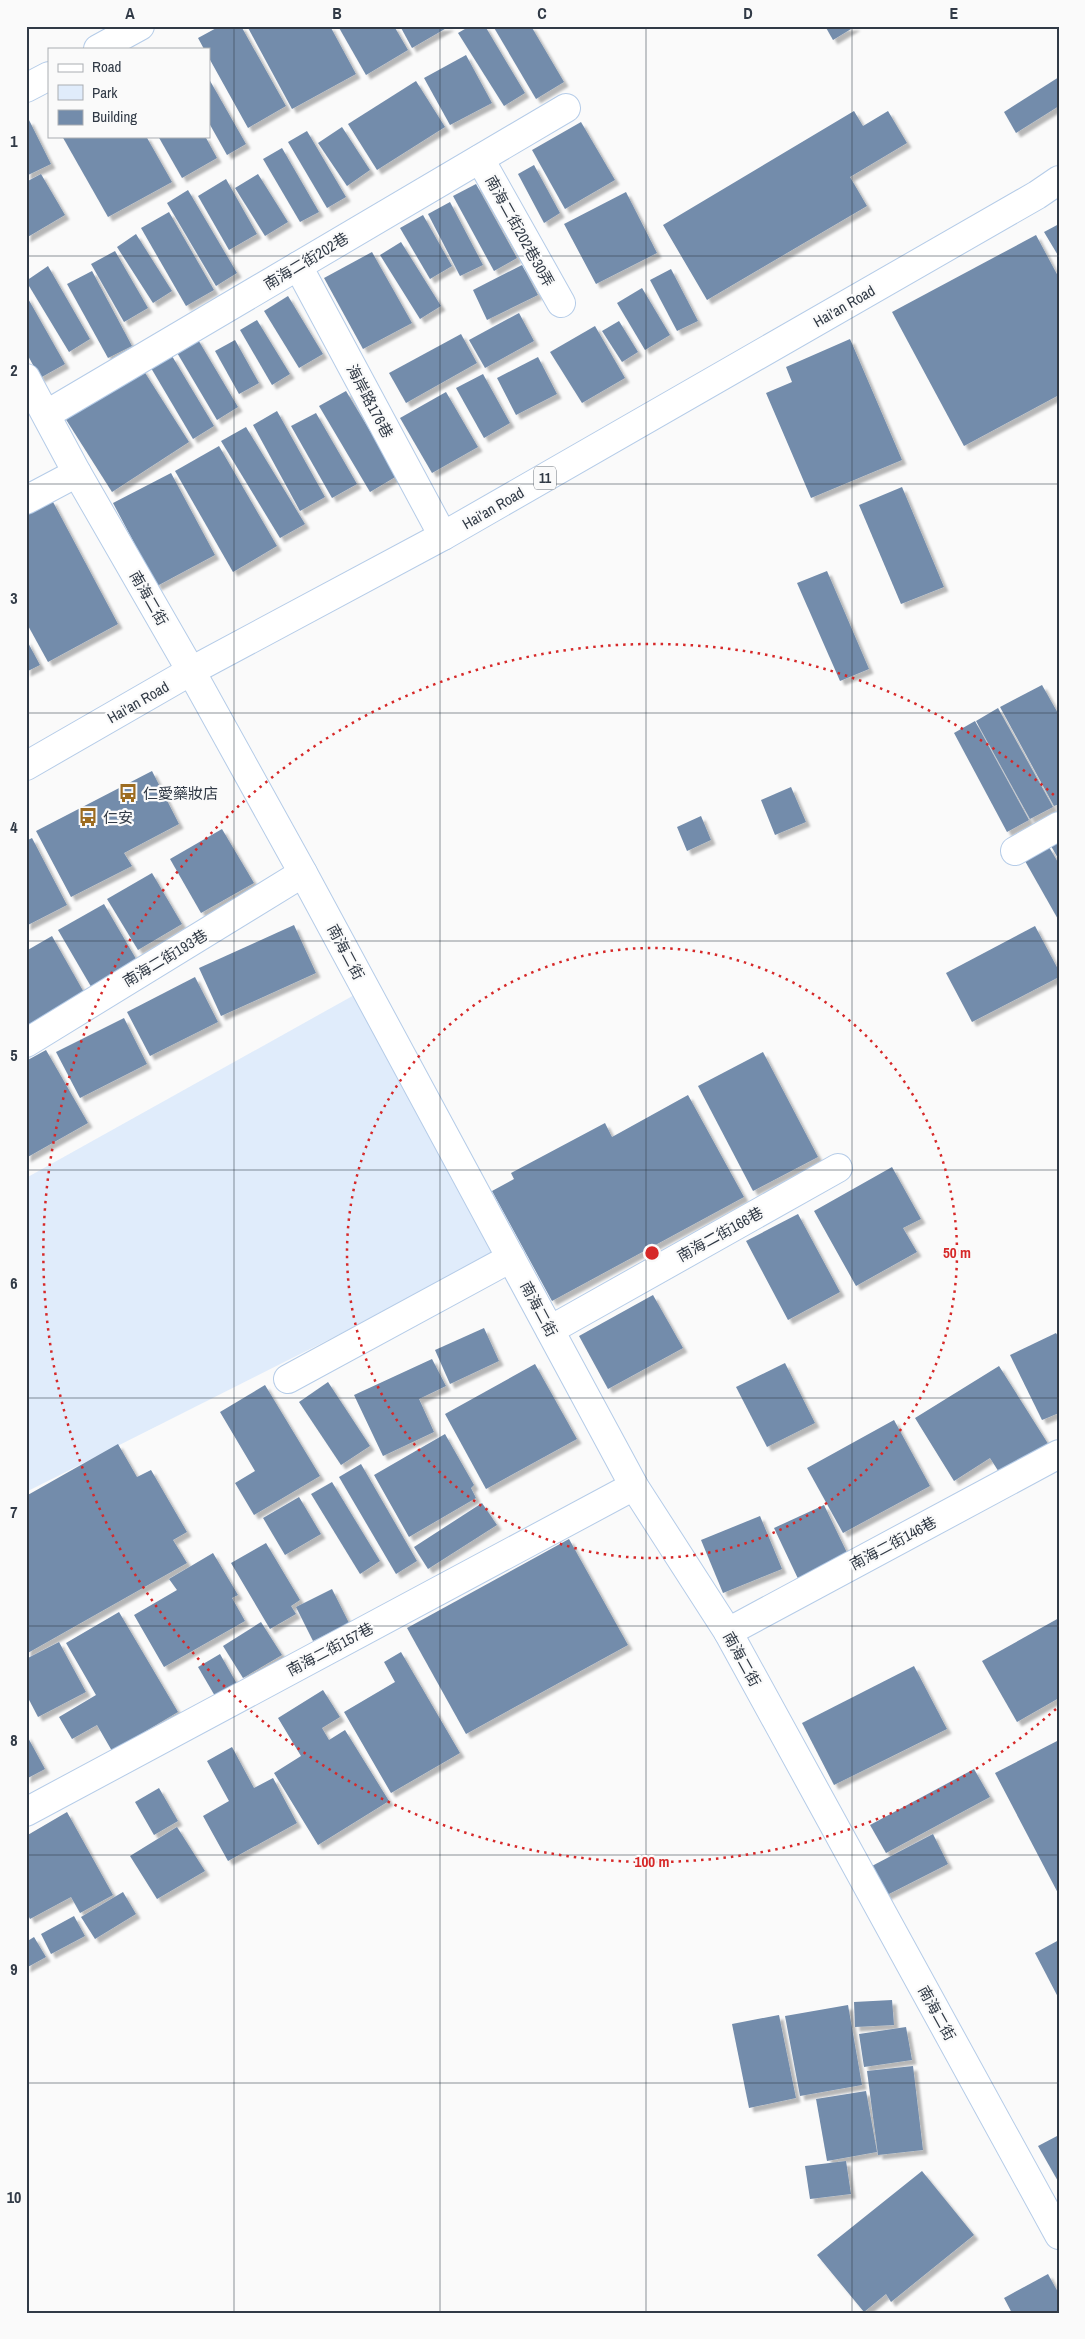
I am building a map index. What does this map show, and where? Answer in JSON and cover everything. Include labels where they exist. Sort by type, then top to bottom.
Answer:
[{"type":"street","points":[[100,48],[140,26]]},
{"type":"street","points":[[26,88],[48,77]]},
{"type":"street","name":"南海二街202巷","points":[[46,414],[566,108]]},
{"type":"street","name":"南海二街202巷30弄","points":[[480,159],[561,303]]},
{"type":"street","name":"Hai'an Road","points":[[26,766],[191,671],[443,536],[1037,196],[1059,180]]},
{"type":"street","name":"海岸路176巷","points":[[298,266],[443,536]]},
{"type":"street","name":"南海二街","points":[[26,378],[77,473],[191,671],[303,873],[634,1486],[728,1632],[1059,2235]]},
{"type":"street","points":[[26,500],[77,473]]},
{"type":"street","points":[[1015,851],[1059,826]]},
{"type":"street","name":"南海二街193巷","points":[[26,1043],[303,873]]},
{"type":"street","name":"南海二街166巷","points":[[550,1330],[838,1168]]},
{"type":"street","points":[[288,1379],[511,1258]]},
{"type":"street","name":"南海二街146巷","points":[[728,1632],[1059,1454]]},
{"type":"street","name":"南海二街157巷","points":[[26,1812],[634,1486]]},
{"type":"green space","points":[[365,989],[503,1252],[26,1492],[26,1178]]},
{"type":"building","points":[[220,26],[241,26],[286,106],[248,128],[210,60],[210,48],[203,48],[198,38]]},
{"type":"building","points":[[247,26],[330,26],[356,74],[292,109]]},
{"type":"building","points":[[338,26],[394,26],[408,50],[366,75]]},
{"type":"building","points":[[400,26],[450,26],[412,48]]},
{"type":"building","points":[[470,26],[485,26],[525,93],[504,106],[458,33]]},
{"type":"building","points":[[493,26],[531,26],[564,82],[536,99]]},
{"type":"building","points":[[825,26],[856,26],[833,40]]},
{"type":"building","points":[[466,55],[492,103],[450,125],[424,78]]},
{"type":"building","points":[[1059,77],[1059,106],[1016,133],[1004,112]]},
{"type":"building","points":[[210,81],[246,144],[227,155],[210,125]]},
{"type":"building","points":[[416,81],[445,127],[377,170],[348,124]]},
{"type":"building","points":[[854,111],[863,126],[888,111],[907,143],[850,177],[867,206],[707,300],[663,225]]},
{"type":"building","points":[[29,120],[51,164],[26,176],[26,121]]},
{"type":"building","points":[[581,122],[615,180],[565,209],[532,150]]},
{"type":"building","points":[[342,127],[370,170],[347,186],[318,143]]},
{"type":"building","points":[[307,131],[346,197],[327,208],[288,142]]},
{"type":"building","points":[[63,138],[147,138],[172,182],[108,217]]},
{"type":"building","points":[[159,138],[206,138],[217,158],[182,178]]},
{"type":"building","points":[[282,148],[319,212],[300,222],[263,159]]},
{"type":"building","points":[[534,165],[560,213],[544,223],[518,174]]},
{"type":"building","points":[[41,174],[65,215],[26,238],[26,182]]},
{"type":"building","points":[[258,174],[288,222],[265,236],[235,188]]},
{"type":"building","points":[[226,179],[257,234],[229,250],[198,196]]},
{"type":"building","points":[[476,184],[517,258],[494,271],[453,196]]},
{"type":"building","points":[[188,190],[237,273],[216,286],[167,203]]},
{"type":"building","points":[[626,192],[657,253],[596,284],[564,224]]},
{"type":"building","points":[[450,202],[483,265],[460,276],[428,214]]},
{"type":"building","points":[[169,212],[214,290],[186,306],[141,228]]},
{"type":"building","points":[[423,215],[452,266],[430,279],[400,228]]},
{"type":"building","points":[[1059,224],[1059,257],[1044,232]]},
{"type":"building","points":[[136,234],[172,291],[153,303],[117,247]]},
{"type":"building","points":[[1036,235],[1059,278],[1059,395],[964,446],[892,312]]},
{"type":"building","points":[[401,242],[441,306],[420,319],[380,255]]},
{"type":"building","points":[[115,251],[148,308],[124,322],[91,264]]},
{"type":"building","points":[[372,252],[412,323],[363,349],[324,278]]},
{"type":"building","points":[[522,265],[538,295],[487,320],[473,290]]},
{"type":"building","points":[[48,266],[90,339],[69,352],[26,281]]},
{"type":"building","points":[[671,269],[698,321],[677,331],[650,280]]},
{"type":"building","points":[[92,271],[132,346],[108,358],[67,284]]},
{"type":"building","points":[[642,288],[670,335],[645,350],[617,303]]},
{"type":"building","points":[[26,295],[65,364],[40,378],[26,352]]},
{"type":"building","points":[[288,296],[323,354],[299,368],[264,311]]},
{"type":"building","points":[[519,313],[534,341],[485,368],[469,340]]},
{"type":"building","points":[[257,320],[290,374],[272,385],[240,330]]},
{"type":"building","points":[[619,321],[638,352],[622,362],[602,331]]},
{"type":"building","points":[[595,326],[625,378],[582,403],[550,352]]},
{"type":"building","points":[[461,334],[477,363],[406,403],[389,373]]},
{"type":"building","points":[[197,338],[238,407],[217,420],[176,351]]},
{"type":"building","points":[[850,339],[902,460],[811,498],[766,393],[792,382],[786,367]]},
{"type":"building","points":[[235,340],[259,383],[239,394],[215,351]]},
{"type":"building","points":[[172,356],[214,426],[193,439],[151,368]]},
{"type":"building","points":[[538,357],[557,394],[516,415],[497,378]]},
{"type":"building","points":[[142,368],[189,442],[112,492],[65,418]]},
{"type":"building","points":[[483,374],[510,423],[484,438],[456,388]]},
{"type":"building","points":[[346,391],[397,476],[370,492],[319,406]]},
{"type":"building","points":[[446,392],[478,447],[432,473],[400,418]]},
{"type":"building","points":[[277,411],[325,497],[300,511],[253,425]]},
{"type":"building","points":[[316,413],[357,484],[332,498],[291,426]]},
{"type":"building","points":[[246,427],[305,524],[280,538],[221,441]]},
{"type":"building","points":[[219,446],[277,546],[233,572],[175,471]]},
{"type":"building","points":[[171,473],[215,555],[157,586],[113,503]]},
{"type":"building","points":[[902,487],[944,587],[901,604],[859,505]]},
{"type":"building","points":[[52,500],[118,624],[48,662],[26,622],[26,514]]},
{"type":"building","points":[[827,571],[869,669],[840,681],[797,583]]},
{"type":"building","points":[[26,639],[40,665],[26,672]]},
{"type":"building","points":[[1042,685],[1059,715],[1059,804],[1054,806],[1000,707]]},
{"type":"building","points":[[998,708],[1053,807],[1030,819],[976,721]]},
{"type":"building","points":[[975,721],[1029,820],[1007,832],[954,733]]},
{"type":"building","points":[[152,771],[179,824],[124,853],[132,866],[71,897],[36,831]]},
{"type":"building","points":[[791,787],[806,822],[775,835],[761,800]]},
{"type":"building","points":[[701,816],[711,840],[687,851],[677,827]]},
{"type":"building","points":[[222,829],[254,883],[201,913],[170,859]]},
{"type":"building","points":[[32,838],[67,905],[26,926],[26,841]]},
{"type":"building","points":[[1059,842],[1059,860],[1051,846]]},
{"type":"building","points":[[1049,847],[1059,864],[1059,921],[1025,861]]},
{"type":"building","points":[[152,873],[182,924],[138,950],[107,899]]},
{"type":"building","points":[[104,904],[139,964],[93,990],[58,930]]},
{"type":"building","points":[[294,925],[316,973],[221,1016],[199,968]]},
{"type":"building","points":[[1035,926],[1059,971],[1059,977],[972,1022],[946,973]]},
{"type":"building","points":[[52,936],[86,996],[26,1030],[26,951]]},
{"type":"building","points":[[195,977],[218,1022],[150,1056],[127,1012]]},
{"type":"building","points":[[124,1018],[147,1064],[80,1098],[56,1052]]},
{"type":"building","points":[[46,1050],[88,1123],[26,1158],[26,1061]]},
{"type":"building","points":[[763,1052],[818,1157],[753,1191],[698,1086]]},
{"type":"building","points":[[688,1095],[744,1197],[552,1301],[492,1191],[514,1179],[511,1173],[605,1123],[612,1137]]},
{"type":"building","points":[[892,1167],[921,1219],[903,1228],[917,1252],[856,1286],[814,1211]]},
{"type":"building","points":[[798,1214],[840,1292],[788,1320],[746,1241]]},
{"type":"building","points":[[653,1295],[683,1348],[608,1389],[579,1336]]},
{"type":"building","points":[[484,1328],[499,1361],[450,1384],[435,1350]]},
{"type":"building","points":[[1056,1333],[1059,1338],[1059,1413],[1042,1420],[1010,1355]]},
{"type":"building","points":[[432,1359],[446,1386],[419,1399],[434,1432],[383,1456],[354,1395]]},
{"type":"building","points":[[785,1363],[815,1423],[767,1447],[736,1387]]},
{"type":"building","points":[[535,1364],[577,1439],[486,1489],[445,1414]]},
{"type":"building","points":[[999,1366],[1052,1450],[1004,1480],[990,1458],[954,1481],[915,1418]]},
{"type":"building","points":[[328,1382],[370,1446],[341,1465],[299,1402]]},
{"type":"building","points":[[265,1385],[320,1476],[254,1515],[235,1483],[255,1471],[220,1412]]},
{"type":"building","points":[[894,1420],[930,1486],[843,1533],[807,1468]]},
{"type":"building","points":[[445,1434],[474,1485],[471,1488],[476,1498],[409,1537],[374,1475]]},
{"type":"building","points":[[118,1444],[137,1477],[151,1470],[187,1532],[173,1540],[187,1563],[26,1654],[26,1496]]},
{"type":"building","points":[[361,1464],[417,1561],[396,1574],[339,1477]]},
{"type":"building","points":[[332,1482],[380,1561],[360,1574],[311,1494]]},
{"type":"building","points":[[299,1497],[321,1534],[285,1555],[263,1518]]},
{"type":"building","points":[[482,1503],[497,1525],[428,1569],[414,1547]]},
{"type":"building","points":[[824,1505],[851,1561],[801,1585],[774,1528]]},
{"type":"building","points":[[760,1516],[782,1569],[723,1593],[701,1540]]},
{"type":"building","points":[[569,1539],[628,1645],[466,1734],[407,1628]]},
{"type":"building","points":[[266,1543],[300,1600],[291,1606],[296,1614],[270,1629],[231,1563]]},
{"type":"building","points":[[213,1553],[238,1595],[232,1598],[245,1621],[164,1667],[134,1615],[177,1590],[169,1579]]},
{"type":"building","points":[[332,1589],[349,1623],[313,1641],[296,1607]]},
{"type":"building","points":[[119,1612],[178,1712],[112,1751],[97,1725],[72,1739],[59,1717],[96,1695],[66,1643]]},
{"type":"building","points":[[1059,1618],[1059,1698],[1017,1722],[982,1661]]},
{"type":"building","points":[[261,1622],[282,1655],[243,1678],[223,1646]]},
{"type":"building","points":[[59,1642],[86,1692],[38,1717],[26,1694],[26,1659]]},
{"type":"building","points":[[401,1652],[460,1753],[391,1793],[344,1712],[395,1682],[384,1662]]},
{"type":"building","points":[[220,1654],[237,1684],[215,1696],[198,1667]]},
{"type":"building","points":[[914,1666],[947,1729],[834,1785],[802,1723]]},
{"type":"building","points":[[323,1690],[340,1717],[322,1728],[329,1740],[345,1730],[389,1801],[318,1845],[274,1773],[301,1756],[278,1718]]},
{"type":"building","points":[[26,1734],[45,1769],[26,1779]]},
{"type":"building","points":[[1059,1740],[1059,1895],[995,1773]]},
{"type":"building","points":[[232,1747],[254,1788],[273,1778],[297,1823],[228,1861],[203,1816],[229,1801],[207,1761]]},
{"type":"building","points":[[974,1769],[990,1797],[886,1853],[870,1825]]},
{"type":"building","points":[[159,1788],[178,1821],[154,1835],[135,1802]]},
{"type":"building","points":[[67,1812],[113,1895],[80,1913],[71,1897],[30,1919],[26,1911],[26,1836]]},
{"type":"building","points":[[177,1827],[205,1871],[157,1899],[130,1856]]},
{"type":"building","points":[[933,1834],[948,1864],[885,1896],[870,1867]]},
{"type":"building","points":[[123,1892],[136,1914],[95,1939],[81,1917]]},
{"type":"building","points":[[74,1916],[85,1936],[51,1954],[41,1934]]},
{"type":"building","points":[[34,1937],[46,1957],[26,1968],[26,1942]]},
{"type":"building","points":[[1059,1940],[1059,1999],[1035,1953]]},
{"type":"building","points":[[892,2000],[894,2025],[855,2027],[854,2002]]},
{"type":"building","points":[[848,2005],[862,2085],[800,2096],[785,2016]]},
{"type":"building","points":[[779,2015],[796,2098],[749,2108],[732,2024]]},
{"type":"building","points":[[906,2027],[912,2060],[864,2067],[859,2034]]},
{"type":"building","points":[[913,2066],[923,2150],[878,2155],[867,2071]]},
{"type":"building","points":[[866,2091],[877,2152],[827,2161],[816,2099]]},
{"type":"building","points":[[1059,2135],[1059,2183],[1038,2146]]},
{"type":"building","points":[[846,2161],[851,2194],[810,2199],[805,2166]]},
{"type":"building","points":[[922,2171],[974,2235],[891,2302],[886,2294],[864,2312],[817,2255]]},
{"type":"building","points":[[1048,2274],[1059,2294],[1059,2313],[1012,2313],[1004,2298]]},
{"type":"place","name":"仁愛藥妝店","points":[[128,793]]},
{"type":"place","name":"仁安","points":[[88,817]]}]
